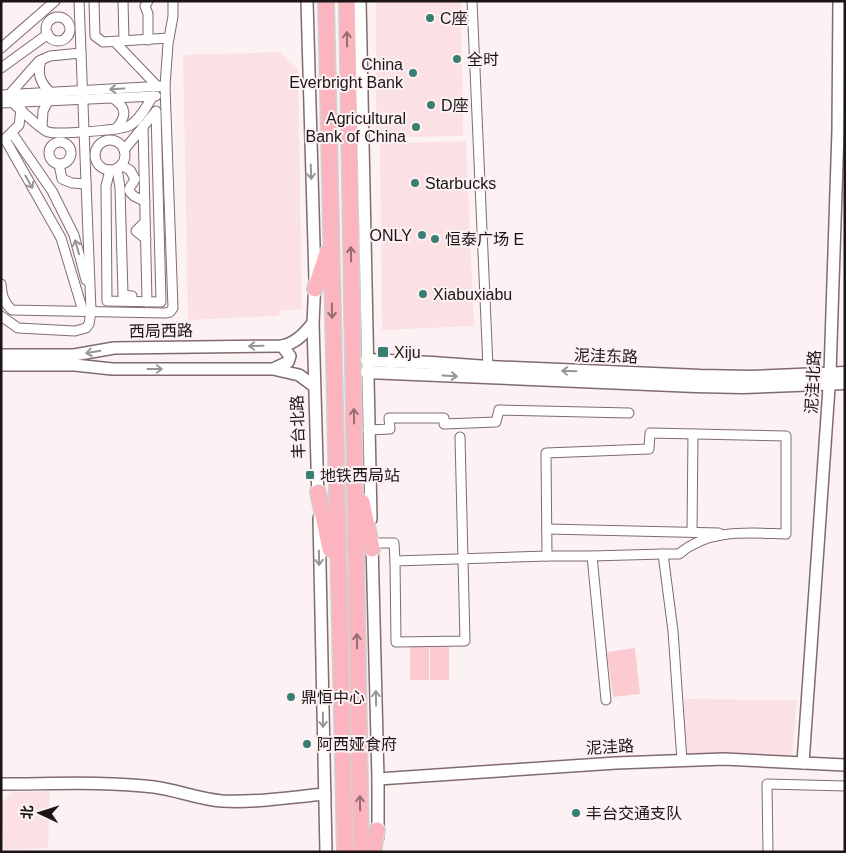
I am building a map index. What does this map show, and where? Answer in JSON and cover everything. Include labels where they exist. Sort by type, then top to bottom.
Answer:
[{"type":"highway","points":[[326,1],[345,851]]},
{"type":"highway","points":[[347,1],[361,852]]},
{"type":"highway","points":[[315,289],[330,245]]},
{"type":"highway","points":[[354,465],[372,546]]},
{"type":"highway","points":[[318,492],[338,585]]},
{"type":"highway","points":[[373,852],[377,830]]},
{"type":"main road","name":"泥洼东路","points":[[367,366],[432,362],[449,365],[700,376],[830,378],[845,383]]},
{"type":"main road","points":[[393,373],[391,367],[394,364],[449,365]]},
{"type":"main road","name":"泥洼东路","points":[[367,366],[393,373],[743,387],[830,378],[845,373]]},
{"type":"street","points":[[1,48],[55,1]]},
{"type":"street","points":[[79,1],[90,294],[87,311]]},
{"type":"street","points":[[94,1],[95,36],[103,42],[169,38]]},
{"type":"street","points":[[123,1],[120,41],[163,89]]},
{"type":"street","points":[[148,1],[145,6],[148,14],[148,40]]},
{"type":"street","points":[[1,284],[2,298],[12,310],[170,312],[173,308],[172,249],[163,89],[173,16],[173,1]]},
{"type":"street","name":"丰台北路","points":[[307,1],[315,289],[313,323],[314,386],[326,852]]},
{"type":"street","points":[[360,1],[368,430],[378,779],[378,852]]},
{"type":"street","points":[[472,1],[488,367]]},
{"type":"street","name":"泥洼北路","points":[[803,763],[830,378],[841,131],[839,1]]},
{"type":"street","points":[[54,18],[65,20],[69,28],[66,38],[59,41],[51,39],[48,34],[47,26],[54,18]]},
{"type":"street","points":[[69,28],[80,28]]},
{"type":"street","points":[[1,68],[48,34]]},
{"type":"street","points":[[1,103],[8,98],[41,60],[50,56],[81,54]]},
{"type":"street","points":[[41,60],[39,68],[40,78],[50,97]]},
{"type":"street","points":[[8,98],[163,89]]},
{"type":"street","points":[[8,98],[49,132],[84,132],[116,129],[130,125],[144,111],[154,96],[163,89]]},
{"type":"street","points":[[82,95],[113,98],[154,96]]},
{"type":"street","points":[[42,127],[43,111],[50,97]]},
{"type":"street","points":[[113,98],[120,103],[124,111],[124,118],[116,129]]},
{"type":"street","points":[[1,316],[18,328],[75,331],[86,328],[90,324],[61,238],[5,139],[19,126],[21,109]]},
{"type":"street","points":[[116,168],[120,188],[123,296],[161,302],[156,111],[124,150]]},
{"type":"street","points":[[143,126],[147,299]]},
{"type":"street","points":[[12,133],[52,191],[74,235],[90,294]]},
{"type":"street","points":[[145,200],[136,198],[128,190],[135,179],[130,170],[116,168],[105,170],[97,164],[94,154],[102,141],[117,141],[124,150],[125,159],[116,168],[106,186],[107,301],[147,299]]},
{"type":"street","points":[[60,164],[62,180],[86,184]]},
{"type":"street","points":[[85,173],[97,164]]},
{"type":"street","points":[[160,249],[172,249]]},
{"type":"street","name":"西局西路","points":[[1,355],[74,355],[114,348],[282,346],[292,344],[305,334],[313,323]]},
{"type":"street","points":[[273,368],[288,362],[290,356],[282,346]]},
{"type":"street","points":[[1,365],[75,364],[112,369],[273,368],[300,375],[314,386]]},
{"type":"street","points":[[368,430],[390,429],[389,418],[444,418],[444,424],[496,422],[499,410],[629,413]]},
{"type":"street","points":[[547,529],[786,534],[786,436],[650,433],[650,449],[546,453],[547,556]]},
{"type":"street","points":[[692,434],[692,532]]},
{"type":"street","points":[[372,546],[394,543],[396,642],[465,641],[460,437]]},
{"type":"street","points":[[395,560],[679,554],[690,545],[728,533]]},
{"type":"street","points":[[663,554],[673,631],[682,761]]},
{"type":"street","points":[[592,556],[606,700]]},
{"type":"street","name":"泥洼路","points":[[378,779],[616,763],[682,761],[724,760],[845,765]]},
{"type":"street","points":[[1,784],[157,787],[222,801],[325,794]]},
{"type":"street","points":[[768,852],[766,784],[845,786]]},
{"type":"shaded area","points":[[376,1],[461,1],[463,136],[376,137]]},
{"type":"shaded area","points":[[280,52],[298,69],[302,310],[280,310],[279,316],[188,320],[183,55]]},
{"type":"shaded area","points":[[466,141],[474,326],[382,330],[380,144]]},
{"type":"shaded area","points":[[410,645],[429,645],[429,680],[410,680]]},
{"type":"shaded area","points":[[430,645],[449,645],[449,680],[430,680]]},
{"type":"shaded area","points":[[635,648],[640,694],[613,697],[607,652]]},
{"type":"shaded area","points":[[684,699],[797,700],[792,757],[685,753]]},
{"type":"shaded area","points":[[50,791],[48,848],[4,850],[1,804],[13,792]]},
{"type":"place","name":"C座","points":[[430,18]]},
{"type":"place","name":"全时","points":[[457,59]]},
{"type":"place","name":"China Everbright Bank","points":[[413,73]]},
{"type":"place","name":"D座","points":[[431,105]]},
{"type":"place","name":"Agricultural Bank of China","points":[[416,127]]},
{"type":"place","name":"Starbucks","points":[[415,183]]},
{"type":"place","name":"ONLY","points":[[422,235]]},
{"type":"place","name":"恒泰广场 E","points":[[435,239]]},
{"type":"place","name":"Xiabuxiabu","points":[[423,294]]},
{"type":"place","name":"Xiju","points":[[383,352]]},
{"type":"place","name":"地铁西局站","points":[[310,475]]},
{"type":"place","name":"鼎恒中心","points":[[291,697]]},
{"type":"place","name":"阿西娅食府","points":[[307,744]]},
{"type":"place","name":"丰台交通支队","points":[[576,813]]}]
